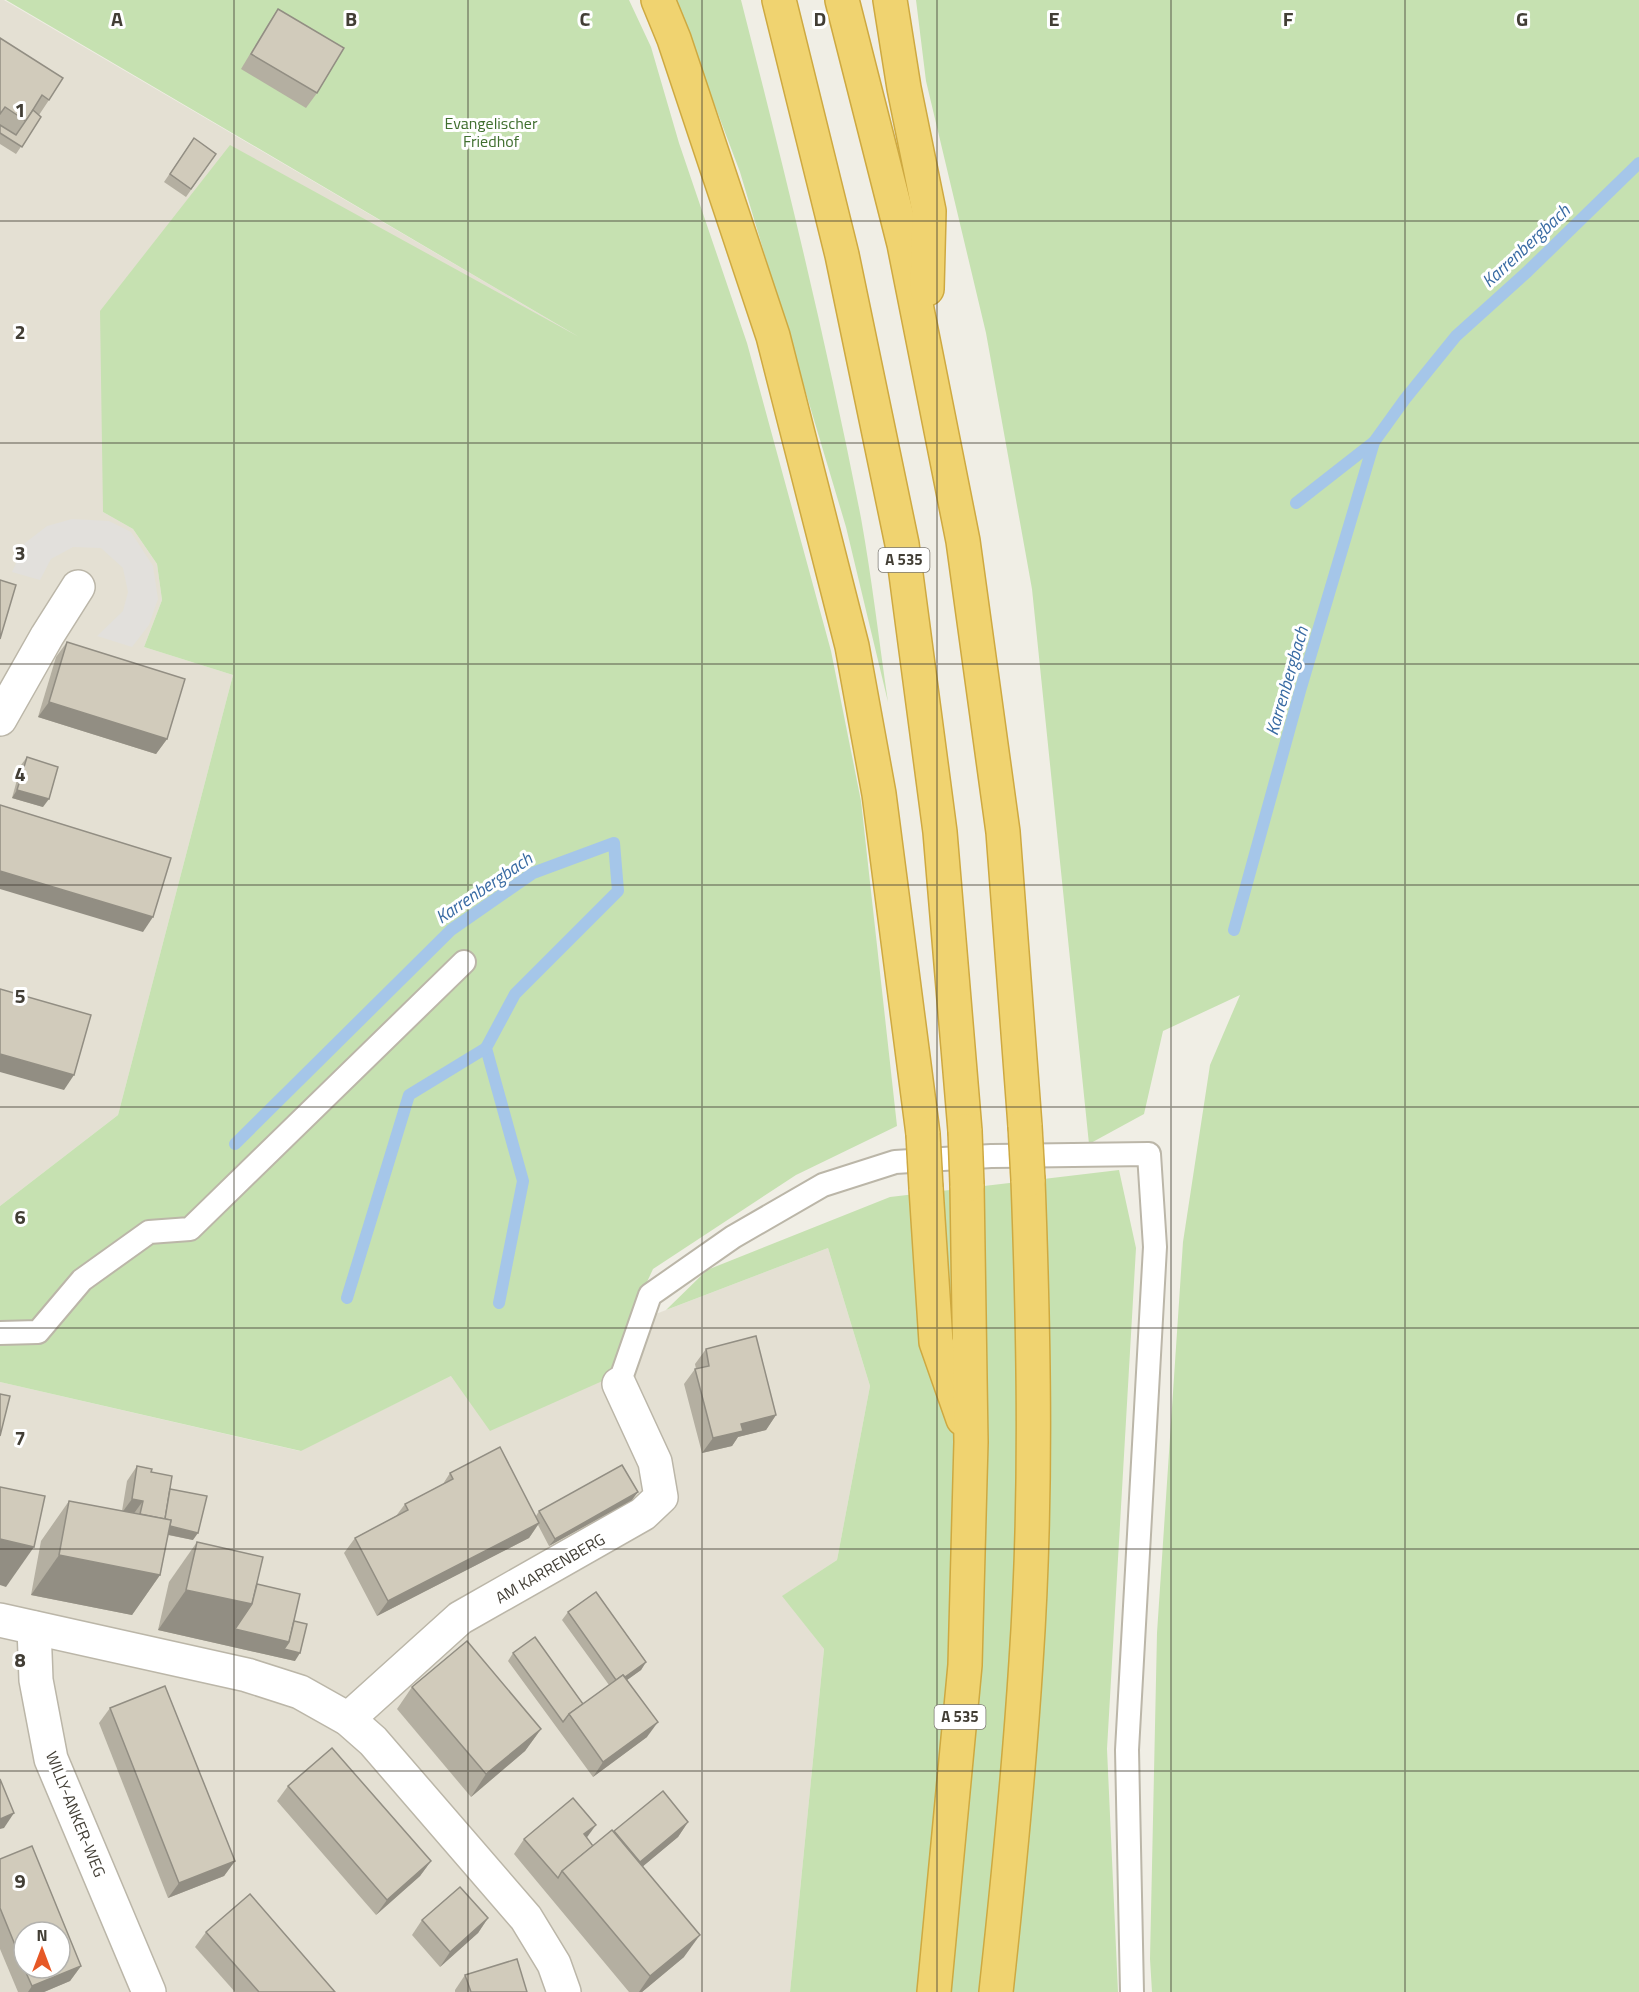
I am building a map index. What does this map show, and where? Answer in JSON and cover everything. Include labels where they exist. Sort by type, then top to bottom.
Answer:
[{"type":"highway","points":[[658,0],[674,39],[773,336],[852,646],[879,794],[923,1134],[936,1342],[971,1442]]},
{"type":"highway","name":"A 535","points":[[779,0],[842,255],[902,544],[940,832],[965,1131],[971,1442],[965,1665],[934,1992]]},
{"type":"highway","points":[[842,0],[904,244],[926,345],[963,541],[1003,831],[1028,1180],[1034,1325],[1034,1442],[1027,1649],[996,1992]]},
{"type":"highway","points":[[890,0],[904,88],[929,211],[926,345]]},
{"type":"street","points":[[0,719],[78,587]]},
{"type":"street","name":"AM KARRENBERG","points":[[348,1719],[460,1618],[644,1514],[661,1497],[655,1462],[620,1384]]},
{"type":"street","points":[[0,1620],[247,1675],[300,1692],[348,1719],[373,1741],[526,1918],[554,1964],[564,1992]]},
{"type":"street","name":"WILLY-ANKER-WEG","points":[[34,1628],[36,1680],[51,1759],[149,1992]]},
{"type":"lane","points":[[0,1333],[38,1332],[82,1280],[149,1232],[189,1229],[464,962]]},
{"type":"lane","points":[[620,1384],[650,1294],[733,1237],[823,1185],[895,1162],[991,1156],[1149,1154],[1155,1247],[1127,1750],[1132,1992]]},
{"type":"shaded area","points":[[0,0],[4,0],[608,354],[103,512],[133,529],[157,564],[162,600],[144,647],[233,675],[118,1115],[0,1206]]},
{"type":"shaded area","points":[[72,519],[109,521],[131,532],[153,566],[158,599],[149,625],[132,647],[97,636],[123,611],[128,592],[123,568],[101,548],[73,547],[51,559],[40,580],[12,572],[25,543],[47,526]]},
{"type":"shaded area","points":[[828,1248],[870,1386],[837,1560],[783,1596],[824,1649],[790,1992],[0,1992],[0,1382],[300,1451],[451,1376],[615,1375],[627,1325]]},
{"type":"green space","name":"Evangelischer Friedhof","points":[[6,0],[629,0],[651,47],[679,143],[747,343],[831,651],[861,801],[897,1126],[796,1175],[653,1269],[627,1325],[616,1375],[490,1431],[451,1376],[301,1451],[0,1382],[0,1206],[118,1115],[233,675],[144,647],[162,600],[157,564],[133,529],[103,512],[100,311],[230,145],[579,337]]},
{"type":"green space","points":[[675,0],[741,0],[805,258],[848,453],[865,541],[888,702],[846,527],[740,172]]},
{"type":"green space","points":[[916,0],[1639,0],[1639,1992],[1152,1992],[1150,1959],[1157,1633],[1183,1242],[1210,1065],[1240,995],[1163,1031],[1144,1114],[1089,1144],[1032,589],[986,333],[926,81]]},
{"type":"green space","points":[[1119,1170],[1136,1248],[1107,1749],[1118,1992],[790,1992],[824,1649],[782,1596],[837,1560],[870,1386],[828,1248],[666,1310],[707,1270],[890,1197]]},
{"type":"building","points":[[278,9],[344,48],[317,93],[251,54]]},
{"type":"building","points":[[0,38],[63,78],[49,100],[42,95],[26,121],[5,107],[0,114]]},
{"type":"building","points":[[33,110],[41,117],[22,147],[0,133],[0,125],[16,135]]},
{"type":"building","points":[[194,138],[216,154],[191,189],[170,174]]},
{"type":"building","points":[[0,580],[16,585],[0,639]]},
{"type":"building","points":[[67,642],[185,679],[167,739],[49,702]]},
{"type":"building","points":[[27,757],[58,767],[49,799],[17,790]]},
{"type":"building","points":[[0,805],[171,858],[153,917],[0,871]]},
{"type":"building","points":[[0,989],[91,1015],[74,1075],[0,1054]]},
{"type":"building","points":[[756,1336],[776,1415],[741,1424],[743,1431],[713,1438],[695,1369],[709,1366],[706,1349]]},
{"type":"building","points":[[0,1394],[10,1396],[0,1436]]},
{"type":"building","points":[[500,1447],[539,1523],[388,1601],[355,1538],[408,1510],[405,1504],[453,1479],[450,1473]]},
{"type":"building","points":[[622,1465],[638,1492],[555,1539],[539,1511]]},
{"type":"building","points":[[137,1466],[152,1469],[151,1472],[172,1476],[165,1519],[140,1514],[143,1501],[132,1499]]},
{"type":"building","points":[[0,1487],[45,1496],[34,1547],[0,1539]]},
{"type":"building","points":[[170,1489],[207,1496],[198,1533],[170,1526],[171,1520],[165,1519]]},
{"type":"building","points":[[69,1501],[171,1520],[160,1575],[59,1555]]},
{"type":"building","points":[[197,1542],[263,1557],[252,1604],[186,1590]]},
{"type":"building","points":[[257,1584],[300,1594],[289,1642],[235,1629],[252,1604]]},
{"type":"building","points":[[596,1592],[646,1662],[625,1677],[623,1675],[616,1680],[568,1612]]},
{"type":"building","points":[[294,1621],[307,1624],[300,1653],[284,1649],[289,1642]]},
{"type":"building","points":[[535,1637],[583,1704],[569,1714],[563,1722],[513,1653]]},
{"type":"building","points":[[467,1641],[541,1729],[486,1774],[412,1687]]},
{"type":"building","points":[[623,1675],[658,1722],[603,1762],[569,1714]]},
{"type":"building","points":[[165,1686],[235,1861],[179,1883],[110,1708]]},
{"type":"building","points":[[332,1748],[431,1861],[387,1900],[288,1786]]},
{"type":"building","points":[[0,1779],[14,1813],[0,1819]]},
{"type":"building","points":[[663,1791],[688,1822],[640,1862],[614,1831]]},
{"type":"building","points":[[573,1798],[596,1825],[584,1834],[593,1846],[562,1871],[558,1878],[524,1839]]},
{"type":"building","points":[[612,1830],[700,1935],[650,1976],[562,1871]]},
{"type":"building","points":[[32,1846],[62,1920],[12,1920],[12,1938],[0,1908],[0,1859]]},
{"type":"building","points":[[460,1887],[488,1918],[450,1952],[422,1920]]},
{"type":"building","points":[[250,1894],[335,1992],[259,1992],[206,1932]]},
{"type":"building","points":[[72,1944],[81,1966],[72,1970]]},
{"type":"building","points":[[517,1959],[527,1992],[471,1992],[465,1975]]},
{"type":"building","points":[[29,1980],[47,1980],[32,1986]]},
{"type":"waterway","name":"Karrenbergbach","points":[[1234,930],[1300,691],[1374,442],[1456,336],[1527,272],[1639,163]]},
{"type":"waterway","name":"Karrenbergbach","points":[[1296,503],[1374,442]]},
{"type":"waterway","name":"Karrenbergbach","points":[[235,1144],[451,930],[533,873],[614,843],[618,891],[515,994],[486,1048],[523,1181],[499,1303]]},
{"type":"waterway","name":"Karrenbergbach","points":[[347,1298],[409,1095],[486,1048]]}]
